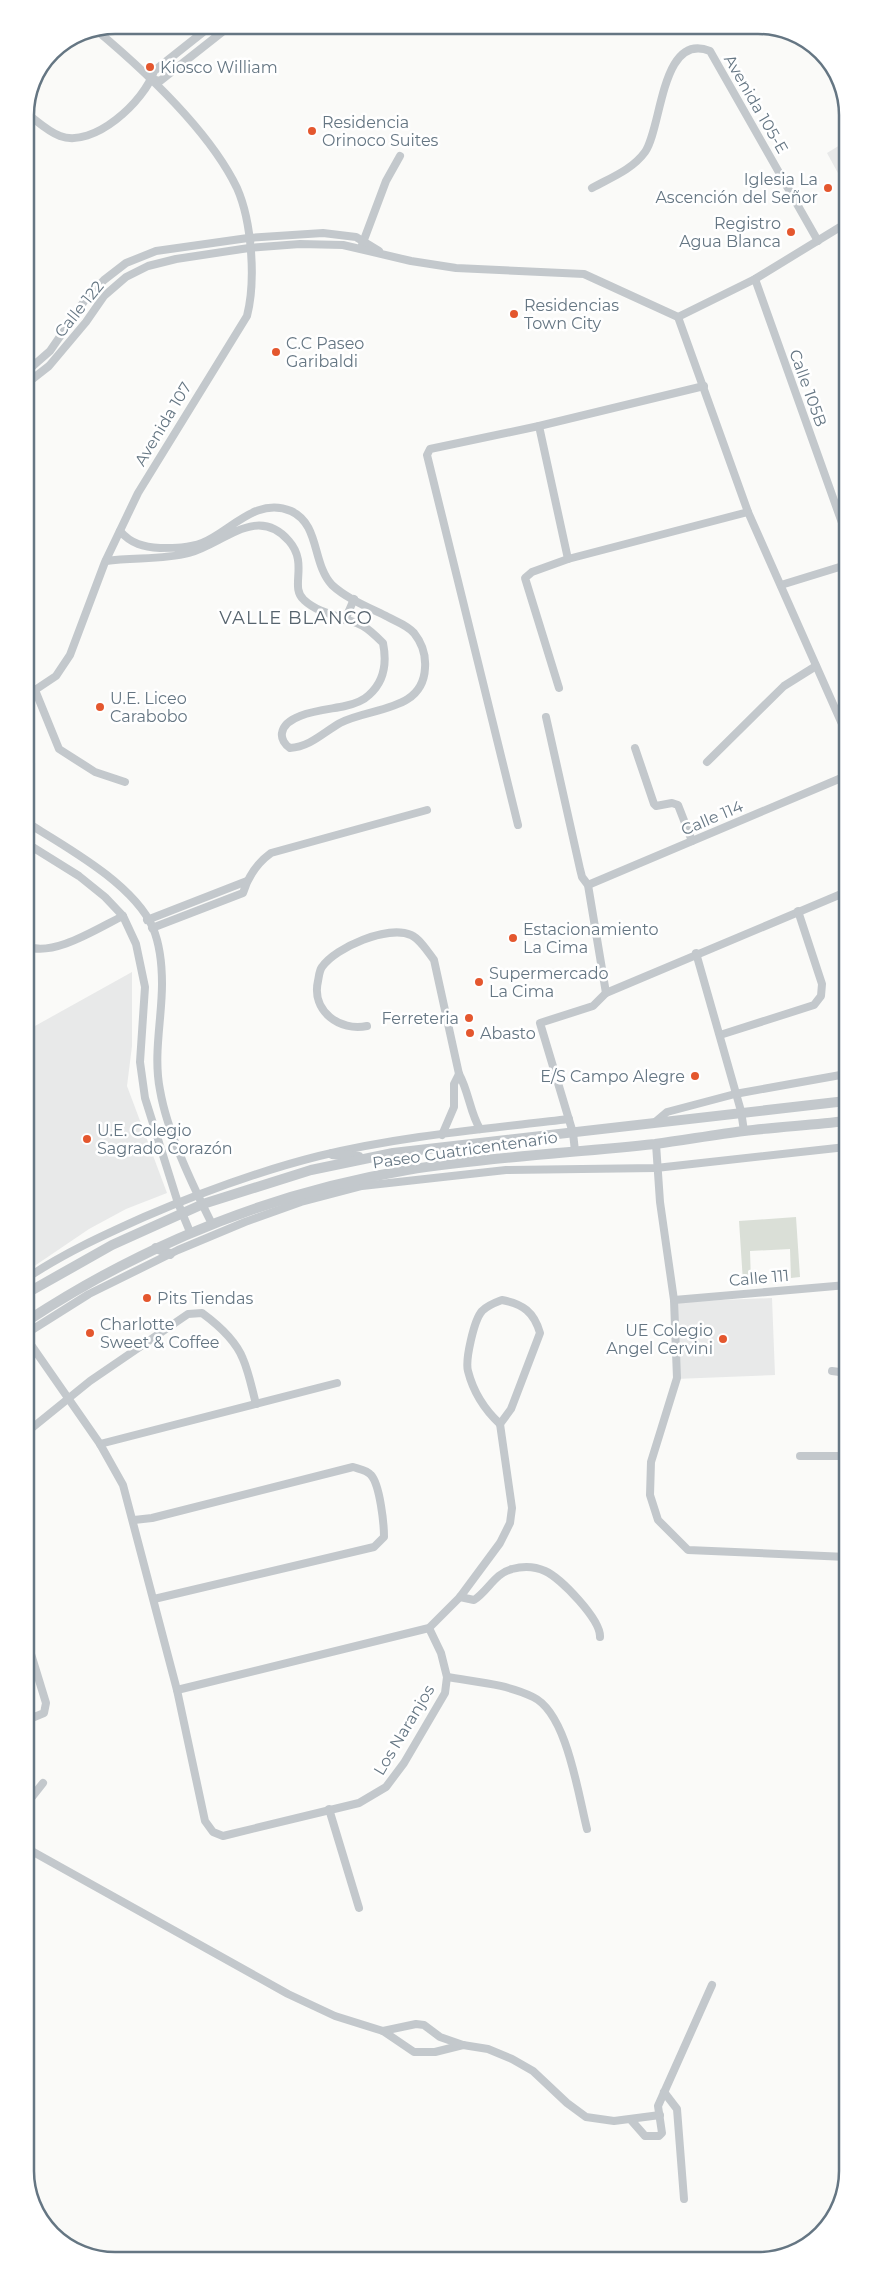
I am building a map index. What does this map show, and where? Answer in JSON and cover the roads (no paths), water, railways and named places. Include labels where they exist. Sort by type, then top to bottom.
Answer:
[{"type":"street","points":[[34,118],[60,136],[74,139],[92,136],[102,131],[139,97],[154,71],[201,34]]},
{"type":"street","points":[[102,35],[151,79],[160,81],[220,34]]},
{"type":"street","name":"Avenida 105-E","points":[[592,188],[628,169],[646,150],[669,72],[677,59],[690,51],[703,48],[710,51],[818,241]]},
{"type":"street","name":"Avenida 107","points":[[35,690],[56,676],[70,655],[106,560],[138,492],[247,316],[252,295],[248,238],[238,190],[209,145],[151,79]]},
{"type":"street","points":[[400,156],[386,181],[362,246],[386,255],[411,261],[456,268],[584,274],[678,317],[748,512],[839,717]]},
{"type":"street","points":[[678,317],[755,279],[839,228]]},
{"type":"street","name":"Calle 122","points":[[34,363],[50,351],[85,300],[104,280],[126,263],[156,250],[248,238],[323,233],[356,237],[362,246]]},
{"type":"street","name":"Calle 122","points":[[34,378],[49,366],[86,322],[104,296],[126,276],[148,266],[176,259],[249,248],[300,244],[362,246]]},
{"type":"street","name":"Calle 105B","points":[[755,279],[839,514]]},
{"type":"street","points":[[518,825],[427,455],[430,449],[539,426],[704,386]]},
{"type":"street","points":[[539,426],[568,559]]},
{"type":"street","points":[[106,560],[163,557],[190,553],[248,526],[267,526],[283,534],[295,549],[300,562],[297,590],[302,599],[310,605],[362,626],[383,643],[385,670],[376,688],[361,702],[323,709],[291,719],[282,731],[282,738],[286,746],[290,748],[305,745],[355,717],[407,701],[421,687],[425,677],[425,652],[413,632],[334,586],[324,574],[315,544],[304,522],[291,512],[270,508],[259,510],[244,516],[202,543],[178,548],[144,546],[132,542],[120,531]]},
{"type":"street","points":[[267,526],[270,508]]},
{"type":"street","points":[[559,688],[525,578],[532,572],[568,559],[748,512]]},
{"type":"street","points":[[142,558],[144,546]]},
{"type":"street","points":[[781,585],[839,567]]},
{"type":"street","points":[[345,620],[354,599]]},
{"type":"street","points":[[707,762],[784,686],[816,666]]},
{"type":"street","points":[[35,690],[59,749],[94,772],[125,782]]},
{"type":"street","points":[[546,717],[580,869],[582,877],[588,886],[606,993]]},
{"type":"street","points":[[635,748],[654,804],[656,806],[672,803],[678,805],[692,841]]},
{"type":"street","name":"Calle 114","points":[[588,886],[839,779]]},
{"type":"street","points":[[152,928],[243,893],[246,881],[262,860],[271,853],[427,810]]},
{"type":"street","points":[[34,827],[88,861],[118,885],[139,907],[152,928],[160,956],[162,984],[157,1058],[160,1090],[172,1129],[200,1200],[212,1224]]},
{"type":"street","points":[[34,848],[79,876],[123,916],[136,944],[145,987],[140,1062],[145,1098],[178,1203],[190,1232]]},
{"type":"street","points":[[147,920],[246,881]]},
{"type":"street","points":[[576,1150],[573,1133],[540,1023],[593,1006],[606,993],[696,953],[839,895]]},
{"type":"street","points":[[720,1035],[814,1005],[821,996],[822,984],[798,911]]},
{"type":"street","points":[[34,949],[53,948],[123,916]]},
{"type":"street","points":[[367,1026],[356,1028],[341,1026],[327,1016],[316,988],[320,968],[336,952],[359,941],[396,932],[412,935],[434,960],[459,1074],[466,1088],[475,1121],[480,1129]]},
{"type":"street","points":[[696,953],[741,1111],[744,1131]]},
{"type":"street","points":[[442,1135],[454,1107],[454,1084],[459,1074]]},
{"type":"street","name":"Paseo Cuatricentenario","points":[[651,1125],[667,1112],[735,1094],[839,1075]]},
{"type":"street","name":"Paseo Cuatricentenario","points":[[34,1274],[78,1247],[178,1203],[200,1200],[364,1158],[393,1153],[651,1125],[741,1111],[839,1102]]},
{"type":"street","name":"Paseo Cuatricentenario","points":[[34,1289],[112,1245],[182,1214],[200,1200],[279,1167],[332,1154],[442,1135],[569,1119]]},
{"type":"street","name":"Paseo Cuatricentenario","points":[[34,1329],[89,1294],[243,1218],[348,1182],[408,1170],[576,1150],[656,1144],[744,1131],[839,1122]]},
{"type":"street","points":[[656,1144],[656,1168],[674,1300],[677,1378],[651,1462],[650,1496],[658,1520],[688,1550],[839,1557]]},
{"type":"street","name":"Paseo Cuatricentenario","points":[[34,1316],[79,1287],[190,1232],[212,1224],[243,1218],[362,1186],[506,1170],[656,1168],[839,1148]]},
{"type":"street","points":[[332,1154],[364,1158]]},
{"type":"street","points":[[348,1182],[362,1186]]},
{"type":"street","points":[[156,1248],[170,1254]]},
{"type":"street","name":"Calle 111","points":[[674,1300],[839,1286]]},
{"type":"street","points":[[34,1349],[100,1444],[123,1485],[134,1520],[177,1690],[429,1628],[460,1597],[500,1542],[510,1524],[512,1508],[500,1424],[490,1415],[482,1403],[467,1369],[471,1341],[480,1313],[490,1304],[502,1300],[517,1303],[528,1309],[537,1323],[540,1333],[511,1409],[500,1424]]},
{"type":"street","points":[[34,1427],[90,1381],[188,1314],[202,1313],[215,1323],[243,1357],[256,1404]]},
{"type":"street","points":[[832,1371],[839,1372]]},
{"type":"street","points":[[100,1444],[336,1383]]},
{"type":"street","points":[[800,1456],[839,1456]]},
{"type":"street","points":[[134,1520],[152,1518],[353,1467],[364,1470],[372,1475],[384,1520],[384,1537],[374,1547],[154,1599]]},
{"type":"street","points":[[460,1597],[474,1600],[501,1573],[510,1569],[526,1566],[545,1571],[562,1581],[598,1628],[600,1637]]},
{"type":"street","name":"Los Naranjos","points":[[177,1690],[204,1821],[213,1832],[224,1836],[359,1803],[386,1787],[404,1763],[445,1693],[447,1677],[441,1653],[429,1628]]},
{"type":"street","points":[[34,1663],[46,1702],[44,1712],[34,1717]]},
{"type":"street","points":[[447,1677],[515,1689],[536,1698],[551,1712],[562,1732],[586,1829]]},
{"type":"street","points":[[34,1794],[43,1782]]},
{"type":"street","points":[[329,1809],[359,1908]]},
{"type":"street","points":[[34,1852],[288,1994],[334,2016],[383,2031],[414,2052],[435,2052],[463,2045]]},
{"type":"street","points":[[631,2120],[645,2136],[659,2136],[663,2129],[658,2106],[712,1985]]},
{"type":"street","points":[[383,2031],[416,2024],[432,2028],[440,2037],[463,2045],[488,2049],[512,2059],[533,2071],[567,2103],[586,2117],[600,2120],[631,2120],[660,2115]]},
{"type":"street","points":[[435,2052],[440,2037]]},
{"type":"street","points":[[664,2092],[677,2109],[684,2199]]},
{"type":"place","name":"Kiosco William","points":[[150,67]]},
{"type":"place","name":"Residencia Orinoco Suites","points":[[312,131]]},
{"type":"place","name":"Iglesia La Ascención del Señor","points":[[828,188]]},
{"type":"place","name":"Registro Agua Blanca","points":[[791,232]]},
{"type":"place","name":"Residencias Town City","points":[[514,314]]},
{"type":"place","name":"C.C Paseo Garibaldi","points":[[276,352]]},
{"type":"place","name":"U.E. Liceo Carabobo","points":[[100,707]]},
{"type":"place","name":"Estacionamiento La Cima","points":[[513,938]]},
{"type":"place","name":"Supermercado La Cima","points":[[479,982]]},
{"type":"place","name":"Ferreteria","points":[[469,1018]]},
{"type":"place","name":"Abasto","points":[[470,1033]]},
{"type":"place","name":"E/S Campo Alegre","points":[[695,1076]]},
{"type":"place","name":"U.E. Colegio Sagrado Corazón","points":[[87,1139]]},
{"type":"place","name":"Pits Tiendas","points":[[147,1298]]},
{"type":"place","name":"Charlotte Sweet & Coffee","points":[[90,1333]]},
{"type":"place","name":"UE Colegio Angel Cervini","points":[[723,1339]]},
{"type":"district","name":"VALLE BLANCO","points":[[296,618]]}]
